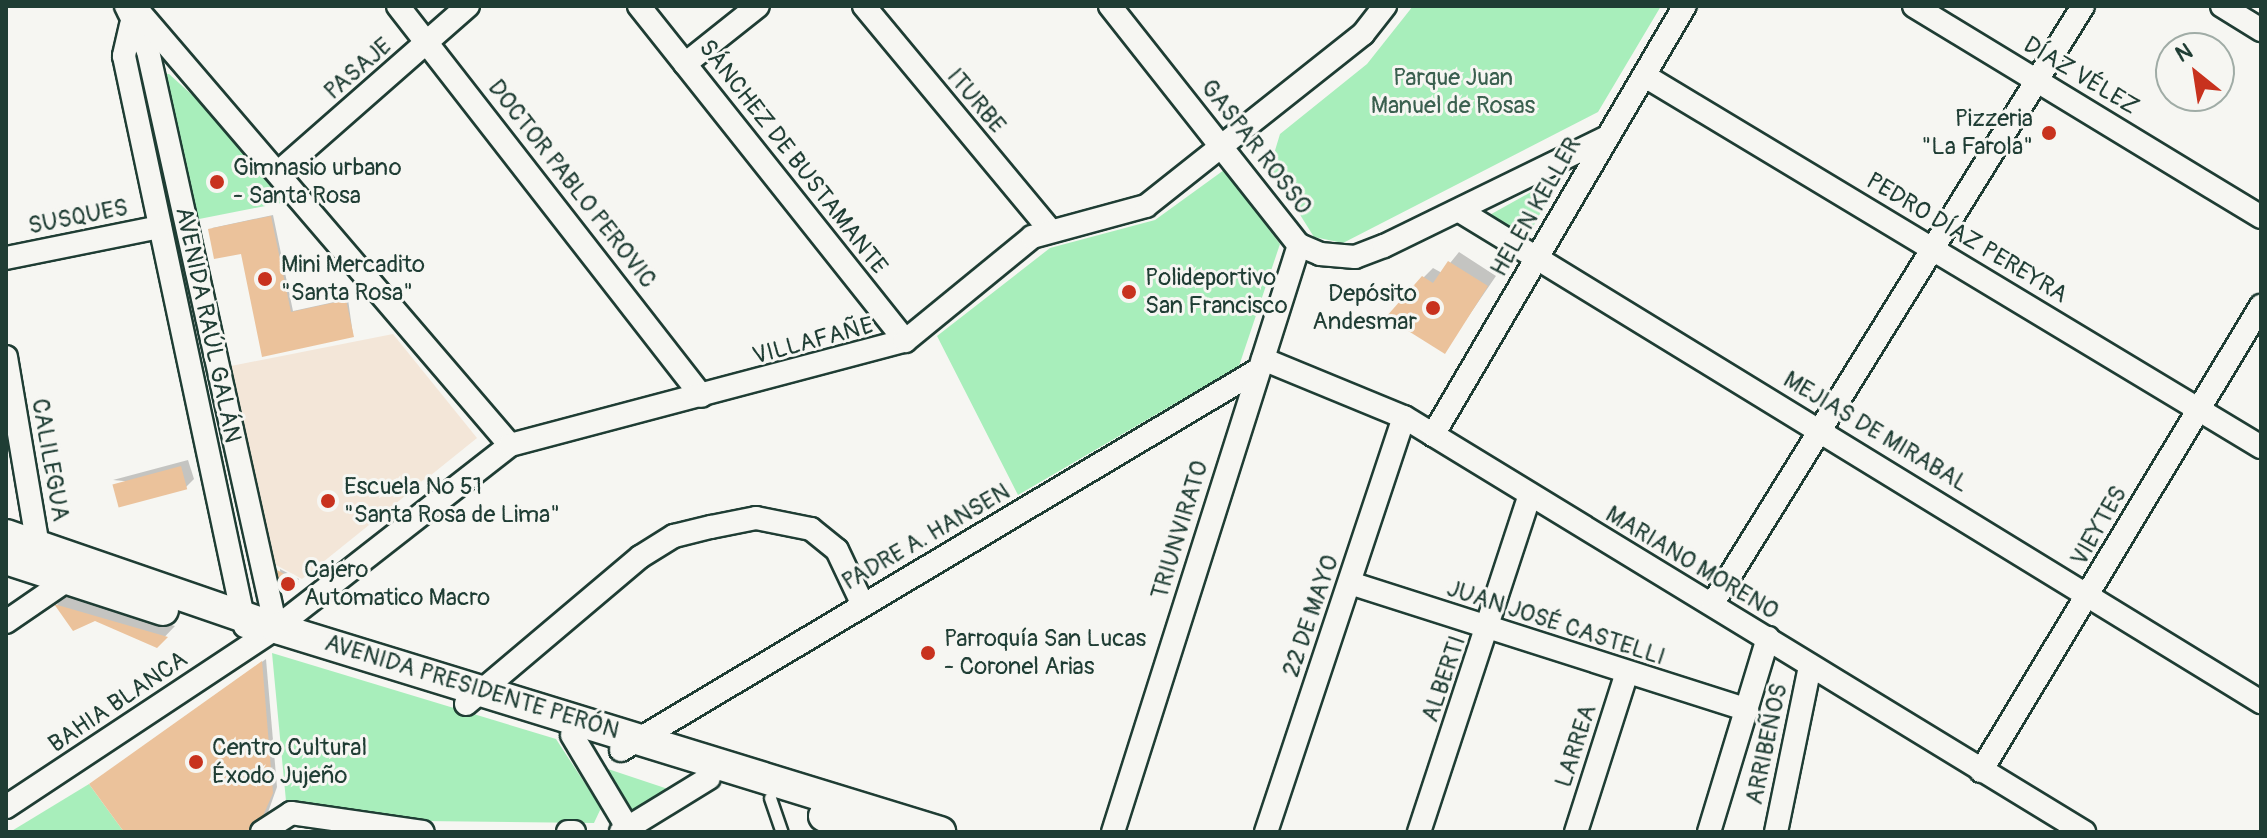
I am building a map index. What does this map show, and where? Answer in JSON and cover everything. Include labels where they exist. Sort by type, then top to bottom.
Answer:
[{"type":"main road","name":"AVENIDA PRESIDENTE PERÓN","points":[[6,535],[49,566],[256,630]]},
{"type":"main road","name":"AVENIDA PRESIDENTE PERÓN","points":[[6,559],[49,566],[474,697],[940,832]]},
{"type":"main road","name":"AVENIDA PRESIDENTE PERÓN","points":[[474,697],[572,735],[632,744],[709,778],[871,832]]},
{"type":"street","name":"DOCTOR PABLO PEROVIC","points":[[398,6],[702,396]]},
{"type":"street","name":"PASAJE","points":[[281,170],[468,6]]},
{"type":"street","name":"SÁNCHEZ DE BUSTAMANTE","points":[[639,6],[905,341]]},
{"type":"street","points":[[685,64],[758,6]]},
{"type":"street","name":"ITURBE","points":[[864,6],[1048,228]]},
{"type":"street","name":"GASPAR ROSSO","points":[[1110,6],[1225,145],[1299,245],[1355,257],[1460,211],[1607,137]]},
{"type":"street","points":[[1048,228],[1121,218],[1225,145],[1363,34],[1385,6]]},
{"type":"street","name":"HELEN KELLER","points":[[1433,435],[1685,6]]},
{"type":"street","name":"DÍAZ VÉLEZ","points":[[1914,6],[2261,217]]},
{"type":"street","points":[[1713,603],[2083,6]]},
{"type":"street","points":[[2222,6],[2261,30]]},
{"type":"street","points":[[130,12],[281,170],[510,445]]},
{"type":"street","name":"AVENIDA RAÚL GALÁN","points":[[130,12],[124,56],[160,227],[256,630]]},
{"type":"street","name":"AVENIDA RAÚL GALÁN","points":[[130,12],[148,51],[256,630]]},
{"type":"street","name":"PEDRO DÍAZ PEREYRA","points":[[1645,76],[2261,447]]},
{"type":"street","name":"MEJIAS DE MIRABAL","points":[[1460,211],[2090,592],[2261,702]]},
{"type":"street","name":"SUSQUES","points":[[6,258],[160,227]]},
{"type":"street","name":"VILLAFAÑE","points":[[256,630],[510,445],[905,341],[1048,228]]},
{"type":"street","name":"TRIUNVIRATO","points":[[1113,832],[1299,245]]},
{"type":"street","name":"VIEYTES","points":[[1981,771],[2261,306]]},
{"type":"street","name":"CALILEGUA","points":[[6,357],[49,566]]},
{"type":"street","name":"MARIANO MORENO","points":[[1260,365],[1404,417],[1529,497],[1713,603],[1810,666],[2084,832]]},
{"type":"street","name":"PADRE A. HANSEN","points":[[632,744],[1260,365]]},
{"type":"street","name":"22 DE MAYO","points":[[1266,832],[1404,417]]},
{"type":"street","name":"ALBERTI","points":[[1419,832],[1489,629],[1529,497]]},
{"type":"street","points":[[474,697],[640,557],[674,536],[711,527],[756,518],[811,529],[837,550],[862,603]]},
{"type":"street","points":[[6,622],[49,566]]},
{"type":"street","name":"JUAN JOSÉ CASTELLI","points":[[1350,583],[1626,675],[1747,710]]},
{"type":"street","name":"BAHIA BLANCA","points":[[6,807],[256,630]]},
{"type":"street","points":[[1709,832],[1768,638]]},
{"type":"street","name":"ARRIBEÑOS","points":[[1776,832],[1810,666]]},
{"type":"street","name":"LARREA","points":[[1576,832],[1626,675]]},
{"type":"street","points":[[572,735],[626,831],[709,778]]},
{"type":"street","points":[[262,832],[291,813],[423,832]]},
{"type":"street","points":[[568,832],[574,832]]},
{"type":"lane","points":[[770,798],[782,832]]},
{"type":"shaded area","name":"Escuela Nº 51 \"Santa Rosa de Lima\"","points":[[393,334],[477,438],[302,579],[276,565],[221,368]]},
{"type":"green space","name":"Parque Juan Manuel de Rosas","points":[[1413,6],[1661,6],[1598,112],[1343,243],[1314,237],[1270,167],[1280,134],[1367,64]]},
{"type":"green space","points":[[158,74],[169,74],[232,131],[291,201],[189,221]]},
{"type":"green space","name":"Polideportivo San Francisco","points":[[1224,170],[1280,244],[1239,366],[1018,495],[937,336],[1050,248],[1155,220]]},
{"type":"green space","points":[[1560,176],[1525,242],[1486,217]]},
{"type":"green space","points":[[272,653],[556,739],[601,808],[594,823],[422,821],[286,801]]},
{"type":"green space","points":[[596,765],[677,792],[631,819]]},
{"type":"green space","points":[[89,784],[124,832],[10,832]]},
{"type":"building","name":"Mini Mercadito \"Santa Rosa\"","points":[[271,216],[291,312],[346,300],[354,337],[262,357],[241,254],[214,259],[208,229]]},
{"type":"building","name":"Depósito Andesmar","points":[[1448,261],[1488,286],[1445,354],[1386,317],[1422,276],[1433,283]]},
{"type":"building","points":[[181,466],[187,489],[119,508],[112,484]]},
{"type":"building","name":"Cajero Automatico Macro","points":[[277,570],[299,582],[290,594],[279,587]]},
{"type":"building","points":[[54,604],[168,637],[157,648],[95,621],[73,631]]},
{"type":"building","name":"Centro Cultural Éxodo Jujeño","points":[[262,661],[273,793],[256,832],[124,832],[89,784]]},
{"type":"place","name":"Pizzeria \"La Farola\"","points":[[2049,133]]},
{"type":"place","name":"Gimnasio urbano - Santa Rosa","points":[[217,182]]},
{"type":"place","name":"Mini Mercadito \"Santa Rosa\"","points":[[265,279]]},
{"type":"place","name":"Polideportivo San Francisco","points":[[1129,292]]},
{"type":"place","name":"Depósito Andesmar","points":[[1433,308]]},
{"type":"place","name":"Escuela Nº 51 \"Santa Rosa de Lima\"","points":[[328,501]]},
{"type":"place","name":"Cajero Automatico Macro","points":[[288,584]]},
{"type":"place","name":"Parroquía San Lucas - Coronel Arias","points":[[928,653]]},
{"type":"place","name":"Centro Cultural Éxodo Jujeño","points":[[196,762]]}]
